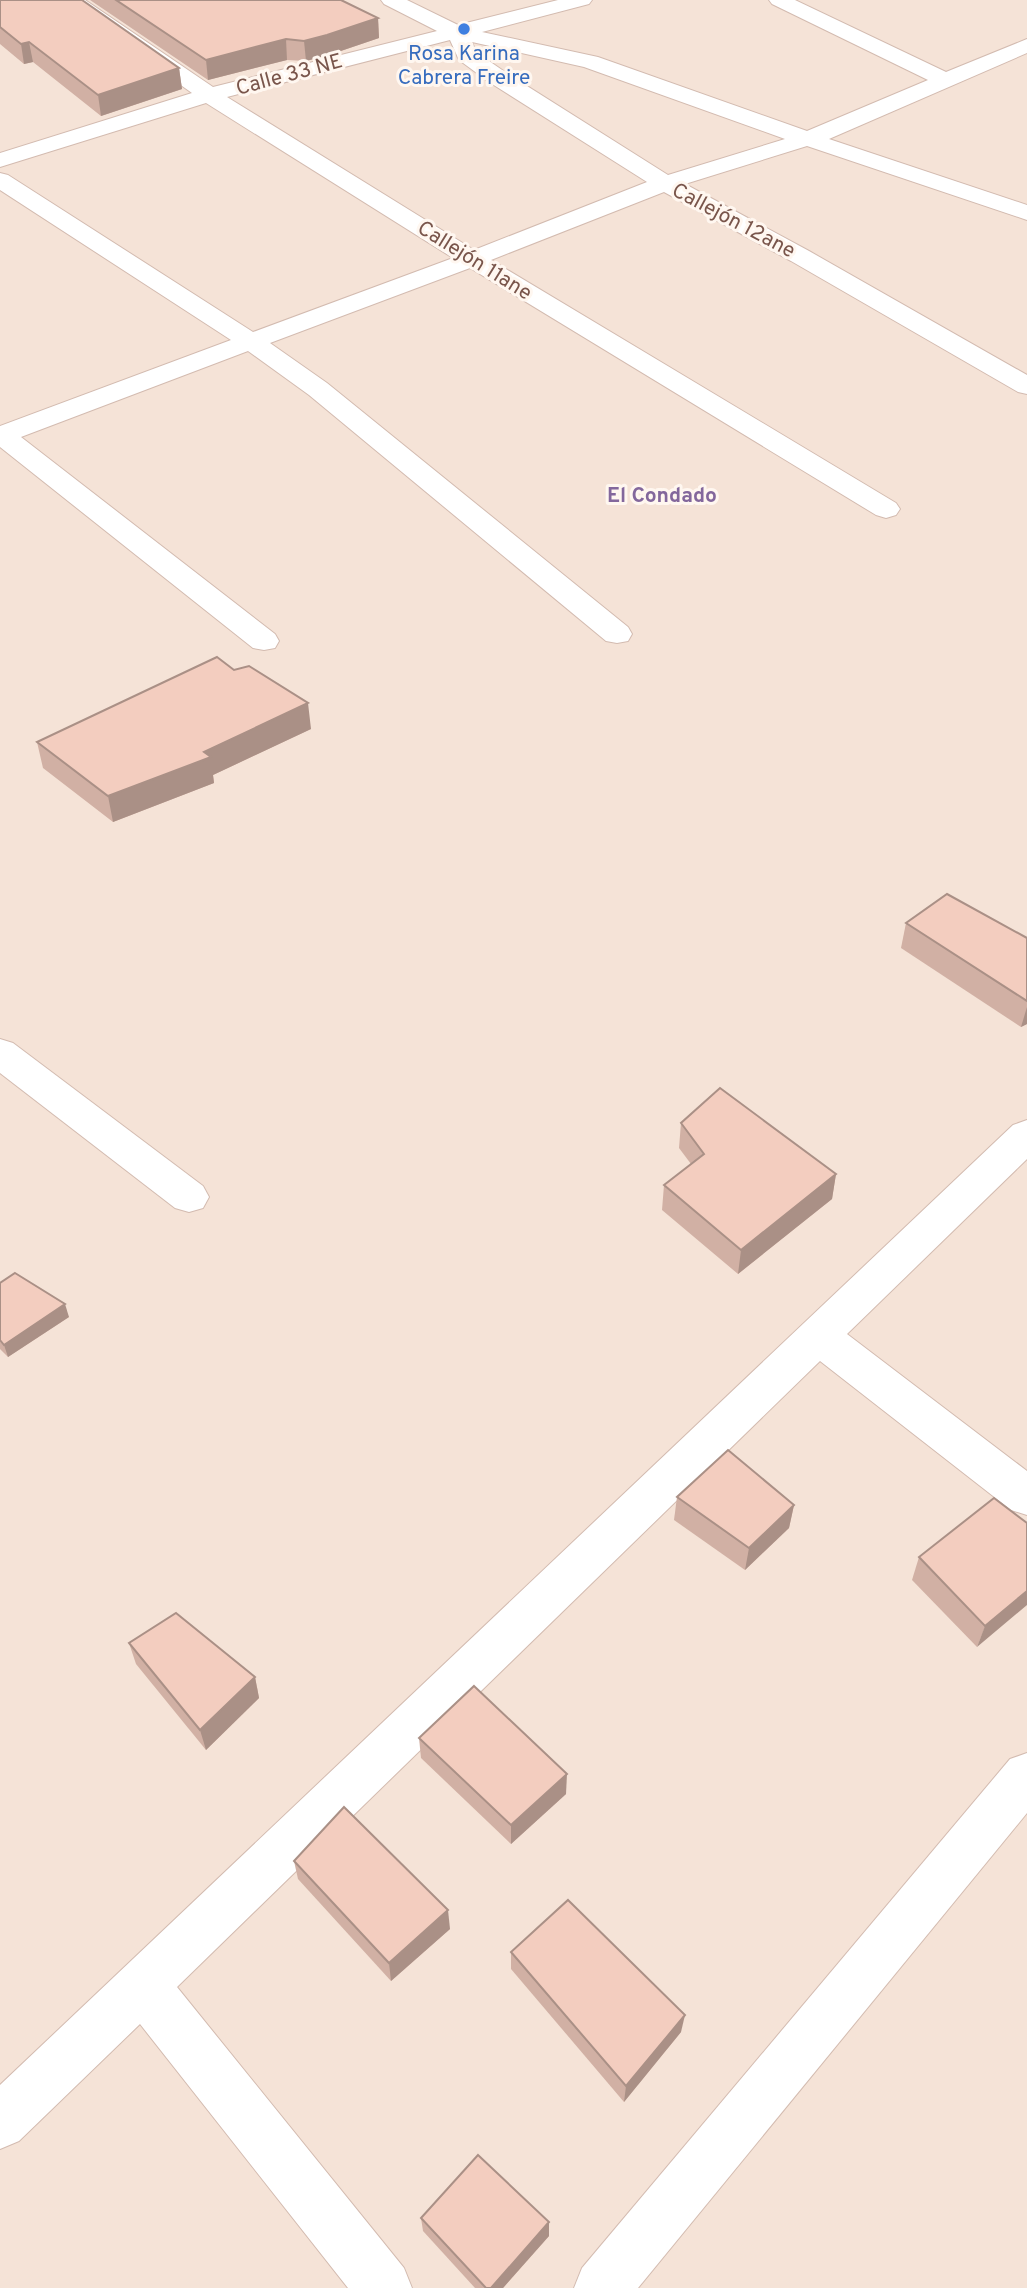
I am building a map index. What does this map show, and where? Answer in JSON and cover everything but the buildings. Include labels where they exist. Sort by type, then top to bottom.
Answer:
[{"type":"street","name":"Callejón 11ane","points":[[71,0],[209,95],[472,259],[886,509]]},
{"type":"street","points":[[391,0],[458,33],[590,62],[739,116],[811,138],[1027,213]]},
{"type":"street","name":"Calle 33 NE","points":[[10,157],[209,95],[582,0]]},
{"type":"street","points":[[779,0],[946,80]]},
{"type":"street","name":"Callejón 12ane","points":[[458,33],[467,55],[487,70],[665,183],[800,256],[1027,386]]},
{"type":"street","points":[[0,435],[472,259],[665,183],[811,138],[1027,45]]},
{"type":"street","points":[[0,139],[10,157]]},
{"type":"street","points":[[0,180],[252,342],[318,389],[617,635]]},
{"type":"street","points":[[0,435],[264,641]]},
{"type":"street","points":[[0,1053],[189,1196]]},
{"type":"street","points":[[0,2122],[1027,1135]]},
{"type":"street","points":[[818,1336],[1027,1496]]},
{"type":"street","points":[[602,2288],[1027,1776]]},
{"type":"street","points":[[142,1986],[384,2288]]},
{"type":"shaded area","points":[[0,0],[1027,0],[1027,2288],[0,2288]]},
{"type":"place","name":"Rosa Karina Cabrera Freire","points":[[464,29]]},
{"type":"district","name":"El Condado","points":[[662,495]]}]
